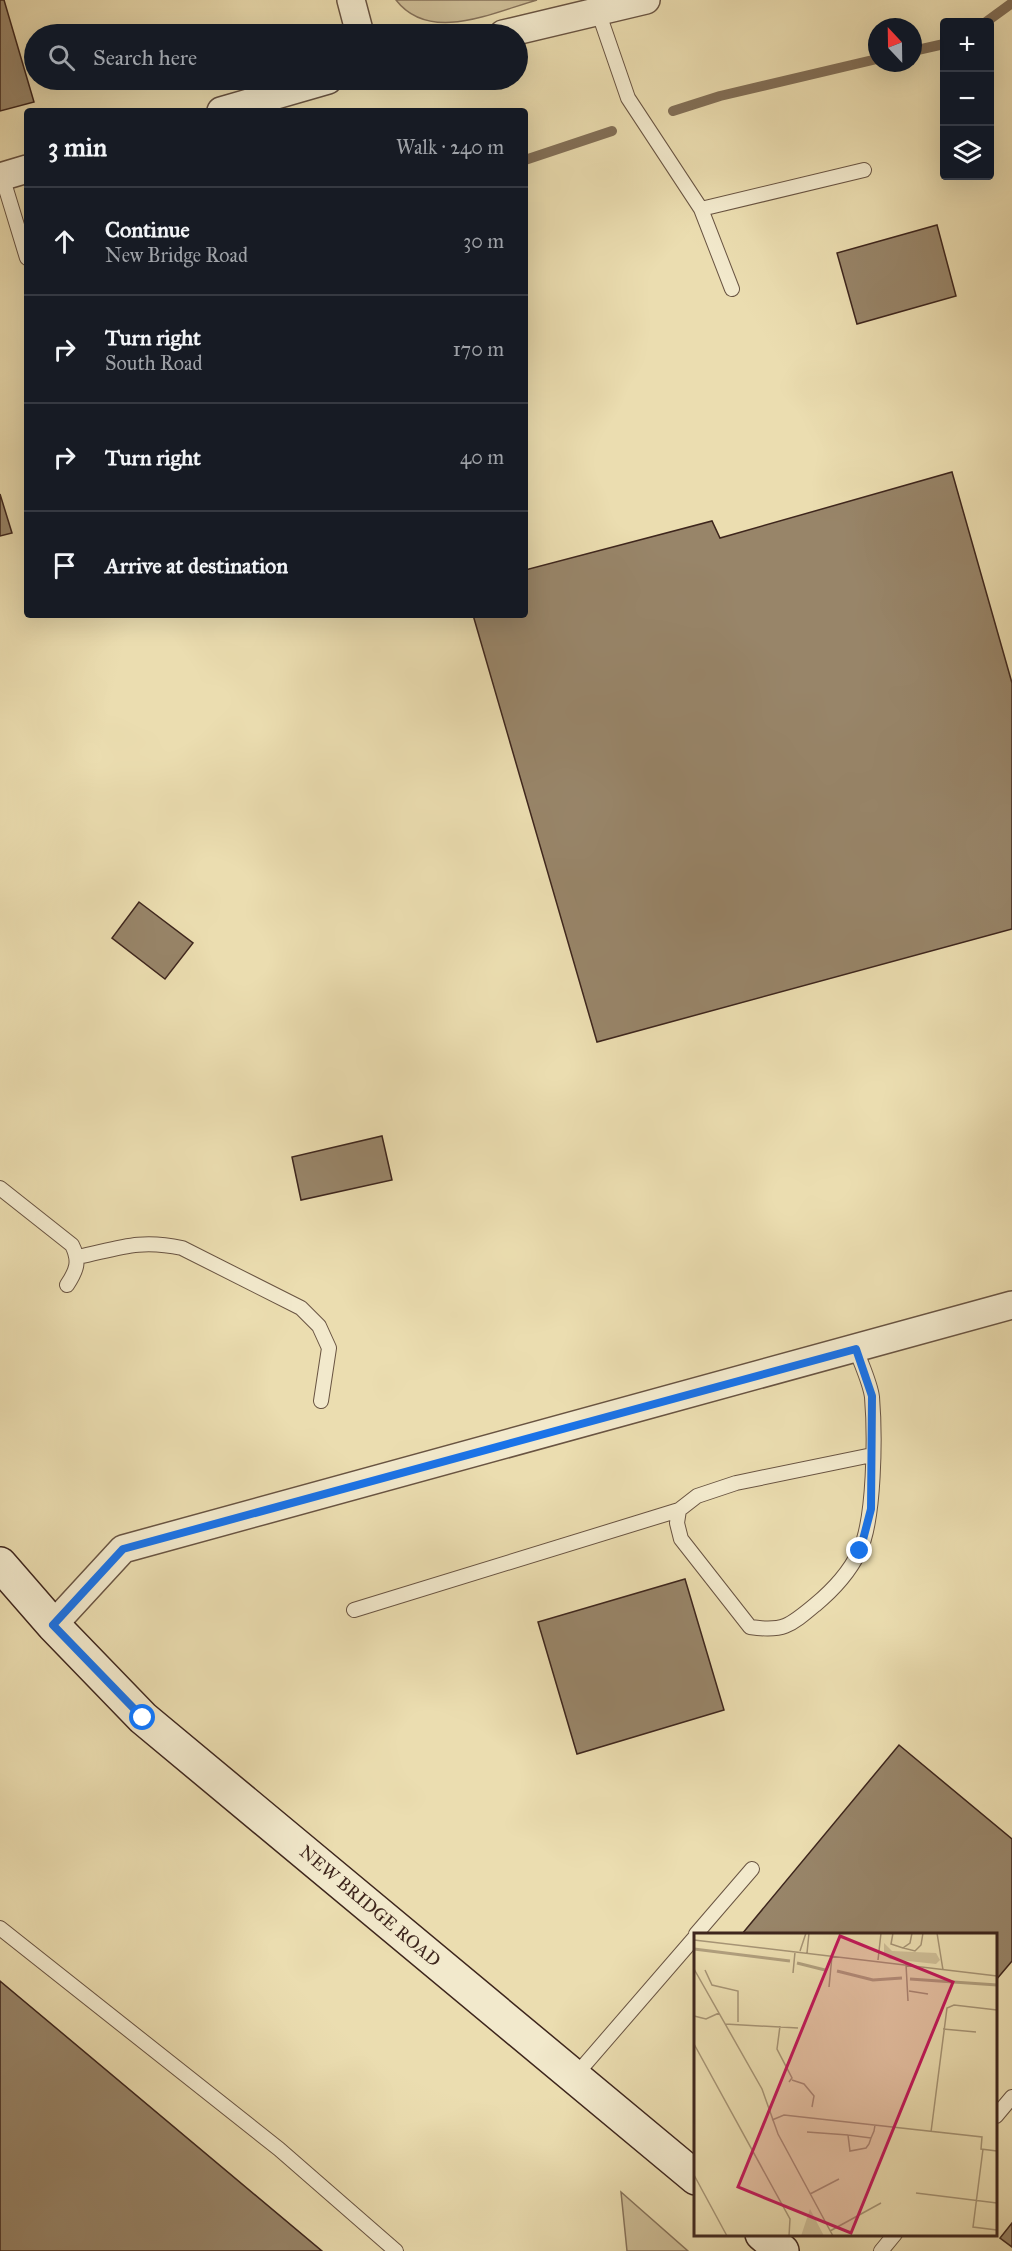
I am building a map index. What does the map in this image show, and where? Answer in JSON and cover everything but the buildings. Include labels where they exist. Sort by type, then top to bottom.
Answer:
[{"type":"street","points":[[351,0],[357,24]]},
{"type":"street","points":[[528,28],[646,0]]},
{"type":"street","points":[[232,108],[293,90]]},
{"type":"street","points":[[53,1625],[123,1549],[1012,1305]]},
{"type":"street","name":"NEW BRIDGE ROAD","points":[[0,1564],[53,1625],[143,1718],[694,2176]]},
{"type":"street","points":[[763,2236],[782,2251]]},
{"type":"lane","points":[[598,12],[628,98],[700,209],[732,289]]},
{"type":"lane","points":[[700,209],[864,170]]},
{"type":"lane","points":[[10,174],[24,243]]},
{"type":"lane","points":[[0,1188],[72,1245],[78,1257],[76,1271],[67,1285]]},
{"type":"lane","points":[[78,1257],[134,1243],[161,1244],[182,1248],[301,1308],[319,1326],[328,1348],[321,1401]]},
{"type":"lane","points":[[679,1510],[677,1523],[681,1539],[720,1592],[750,1627],[773,1631],[795,1622],[834,1589],[860,1551],[871,1509],[872,1396],[856,1349]]},
{"type":"lane","points":[[354,1610],[679,1510],[698,1496],[736,1483],[872,1455]]},
{"type":"lane","points":[[698,1933],[752,1869]]},
{"type":"lane","points":[[0,1928],[279,2149],[396,2251]]},
{"type":"lane","points":[[574,2077],[694,1937]]},
{"type":"lane","points":[[997,2115],[1012,2097]]},
{"type":"lane","points":[[881,2251],[895,2236]]},
{"type":"shaded area","points":[[396,0],[537,0],[482,17],[444,22],[426,20],[410,13]]},
{"type":"shaded area","points":[[621,2192],[688,2251],[627,2251]]},
{"type":"waterway","points":[[991,18],[1012,3]]},
{"type":"waterway","points":[[922,49],[940,45]]},
{"type":"waterway","points":[[673,111],[720,96],[868,61]]},
{"type":"waterway","points":[[528,159],[612,131]]},
{"type":"route","points":[[143,1718],[53,1625],[123,1549],[856,1349],[872,1396],[871,1509],[860,1551]]}]
